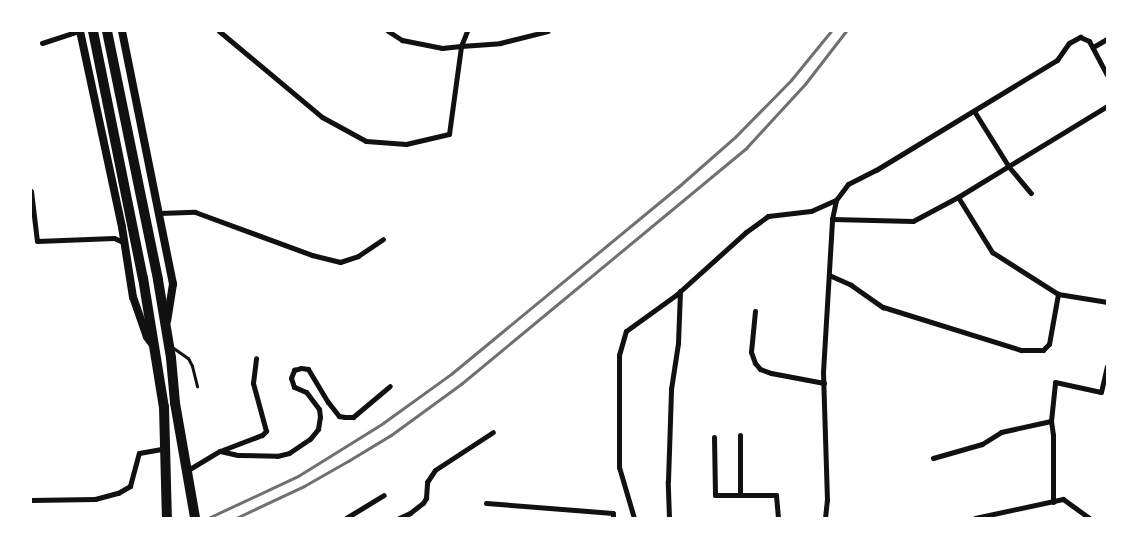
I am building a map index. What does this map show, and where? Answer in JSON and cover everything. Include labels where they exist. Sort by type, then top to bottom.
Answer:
[{"type":"highway","points":[[93,31],[131,214],[164,407],[167,518]]},
{"type":"highway","points":[[107,31],[166,324],[175,403],[195,517]]},
{"type":"street","points":[[42,42],[79,31],[122,227],[133,297],[147,337],[154,347]]},
{"type":"street","points":[[122,31],[173,284],[166,324]]},
{"type":"street","points":[[219,31],[322,117],[366,141],[406,144],[449,134],[461,46],[467,31]]},
{"type":"street","points":[[388,31],[402,40],[442,48],[500,43],[548,31]]},
{"type":"street","points":[[825,518],[827,500],[824,383],[828,275],[832,219],[836,200],[848,184],[876,170],[1057,60],[1070,42],[1079,34],[1086,38],[1093,48],[1107,75]]},
{"type":"street","points":[[1093,48],[1107,39]]},
{"type":"street","points":[[832,219],[913,221],[1009,167],[1107,106]]},
{"type":"street","points":[[974,111],[1009,167],[1031,193]]},
{"type":"street","points":[[31,191],[34,241],[114,238],[125,243]]},
{"type":"street","points":[[958,197],[992,252],[1058,294],[1107,302]]},
{"type":"street","points":[[634,518],[620,467],[619,355],[626,331],[680,291],[746,232],[768,216],[811,211],[836,200]]},
{"type":"street","points":[[159,213],[194,212],[312,255],[340,262],[358,256],[383,239]]},
{"type":"street","points":[[114,238],[122,227]]},
{"type":"street","points":[[828,275],[851,285],[883,307],[1021,350],[1043,350],[1049,344],[1058,294]]},
{"type":"street","points":[[669,518],[668,481],[671,389],[678,343],[680,291]]},
{"type":"street","points":[[755,311],[751,352],[755,363],[760,369],[824,383]]},
{"type":"street","points":[[188,470],[220,451],[262,436],[266,431],[253,383],[256,358]]},
{"type":"street","points":[[1053,502],[1054,435],[1051,421],[1055,382],[1101,392],[1107,367]]},
{"type":"street","points":[[220,451],[238,455],[277,456],[289,453],[310,439],[318,429],[319,409],[306,392],[294,386],[291,378],[294,370],[308,369],[328,402],[339,416],[344,417],[353,417],[390,386]]},
{"type":"street","points":[[933,458],[982,444],[1001,432],[1051,421]]},
{"type":"street","points":[[399,518],[410,514],[423,503],[426,498],[427,482],[435,470],[493,432]]},
{"type":"street","points":[[740,435],[740,494]]},
{"type":"street","points":[[714,437],[714,495],[776,495],[778,518]]},
{"type":"street","points":[[31,500],[95,499],[118,493],[130,486],[139,453],[166,448]]},
{"type":"street","points":[[346,518],[384,494]]},
{"type":"street","points":[[975,518],[1063,500],[1089,518]]},
{"type":"street","points":[[486,503],[613,513],[613,518]]},
{"type":"lane","points":[[169,345],[188,358],[197,386]]},
{"type":"railway","points":[[208,518],[298,476],[383,423],[451,374],[678,187],[735,137],[791,80],[831,31]]},
{"type":"railway","points":[[236,518],[304,486],[348,461],[391,435],[461,384],[747,147],[805,84],[846,31]]}]
